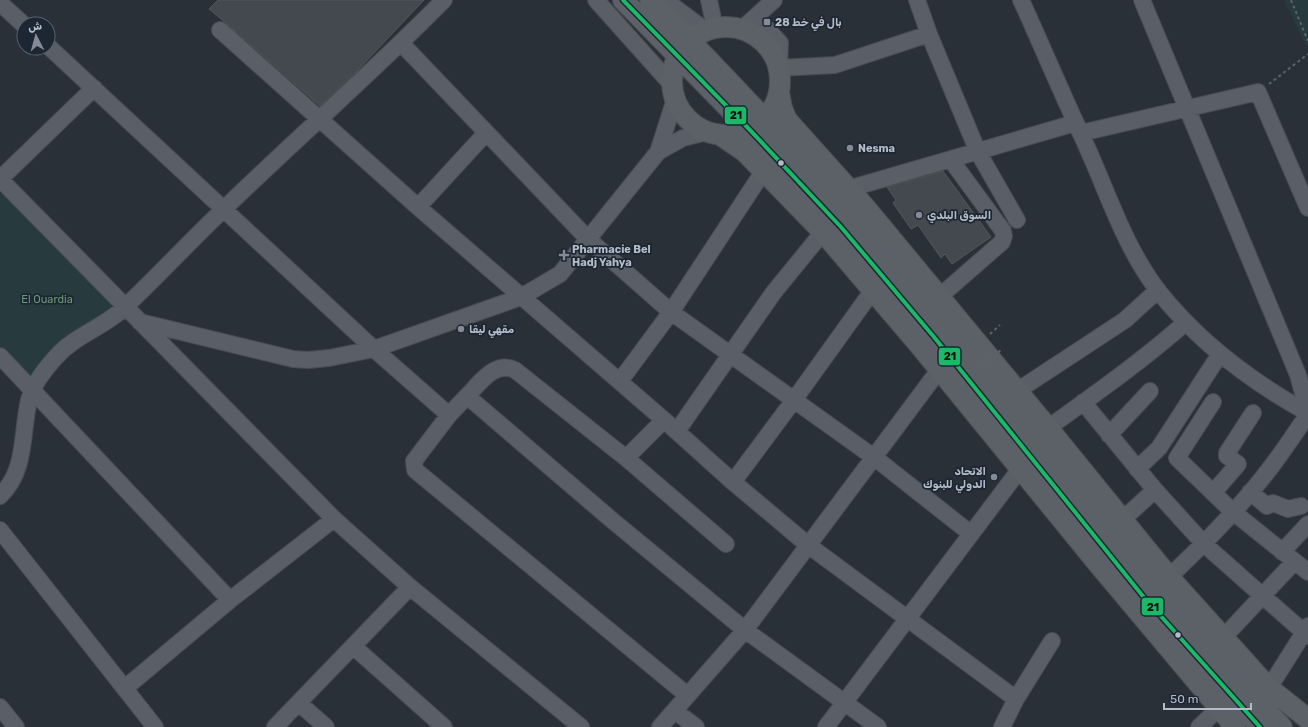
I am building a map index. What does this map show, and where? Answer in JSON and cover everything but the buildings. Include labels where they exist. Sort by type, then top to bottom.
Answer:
[{"type":"main road","points":[[623,0],[678,56],[757,125],[854,217],[947,327],[1154,583],[1282,727]]},
{"type":"main road","points":[[650,0],[704,33],[757,125],[934,337],[1142,595],[1260,727]]},
{"type":"main road","points":[[1235,727],[1218,709],[873,290],[823,232],[744,151],[714,133],[693,124],[682,113],[673,92],[673,70],[678,56],[704,33],[728,27],[742,30],[758,38],[771,51],[779,68],[779,92],[782,108],[787,120],[848,189],[939,297],[1169,577],[1222,638],[1269,688],[1308,719]]},
{"type":"main road","points":[[714,133],[735,134],[757,125],[774,107],[779,92]]},
{"type":"main road","points":[[1039,467],[1084,546]]},
{"type":"street","points":[[0,496],[10,484],[21,461],[29,400],[33,390],[48,367],[64,348],[113,319],[223,209],[401,43],[444,0]]},
{"type":"street","points":[[596,0],[673,92],[658,152]]},
{"type":"street","points":[[665,0],[704,33]]},
{"type":"street","points":[[704,33],[709,0]]},
{"type":"street","points":[[742,30],[774,0]]},
{"type":"street","points":[[917,0],[929,34],[978,152],[1017,220]]},
{"type":"street","points":[[1021,0],[1116,218],[1132,248],[1158,290],[1185,323],[1220,354],[1284,400],[1308,413]]},
{"type":"street","points":[[1142,0],[1298,375],[1308,413],[1272,467],[1204,544],[1169,577]]},
{"type":"street","points":[[0,3],[16,18]]},
{"type":"street","points":[[220,30],[418,207],[620,381],[733,482],[808,545],[1016,699]]},
{"type":"street","points":[[779,68],[835,65],[929,34]]},
{"type":"street","points":[[401,43],[588,239],[671,312],[875,458],[970,533]]},
{"type":"street","points":[[56,53],[374,349],[449,415]]},
{"type":"street","points":[[94,88],[0,179],[334,519],[410,587],[582,727]]},
{"type":"street","points":[[848,189],[978,152],[1078,128],[1258,92],[1308,208]]},
{"type":"street","points":[[418,207],[486,133]]},
{"type":"street","points":[[140,322],[293,359],[308,360],[329,358],[374,349],[521,297],[560,274],[658,152],[683,138],[714,133]]},
{"type":"street","points":[[939,297],[1002,242],[1004,236],[1003,231],[951,160]]},
{"type":"street","points":[[620,381],[671,312],[764,172]]},
{"type":"street","points":[[677,431],[774,292],[823,232]]},
{"type":"street","points":[[733,482],[873,290]]},
{"type":"street","points":[[1017,391],[1125,320],[1158,290]]},
{"type":"street","points":[[1048,428],[1151,353],[1185,323]]},
{"type":"street","points":[[1137,469],[1159,448],[1220,354]]},
{"type":"street","points":[[0,356],[230,600]]},
{"type":"street","points":[[687,695],[415,470],[413,466],[414,461],[449,415],[490,373],[496,369],[510,367],[556,401],[626,458],[726,544]]},
{"type":"street","points":[[660,727],[745,630],[875,458],[939,370]]},
{"type":"street","points":[[1109,435],[1150,391]]},
{"type":"street","points":[[467,396],[613,521],[745,630],[878,727]]},
{"type":"street","points":[[1083,402],[1137,469],[1204,544],[1262,596],[1306,631],[1269,688]]},
{"type":"street","points":[[1212,402],[1176,458],[1232,511],[1308,572]]},
{"type":"street","points":[[1213,493],[1238,464],[1227,456],[1227,453],[1253,413]]},
{"type":"street","points":[[626,458],[664,420]]},
{"type":"street","points":[[826,727],[1020,468]]},
{"type":"street","points":[[1122,520],[1155,490]]},
{"type":"street","points":[[1250,492],[1267,506],[1273,503],[1288,510],[1301,506]]},
{"type":"street","points":[[125,688],[230,600],[334,519]]},
{"type":"street","points":[[1222,638],[1262,596],[1308,525]]},
{"type":"street","points":[[0,530],[155,727]]},
{"type":"street","points":[[275,727],[300,704],[410,587]]},
{"type":"street","points":[[1002,727],[1016,699],[1052,641]]},
{"type":"street","points":[[354,647],[444,727]]},
{"type":"street","points":[[300,704],[326,727]]},
{"type":"street","points":[[0,707],[16,727]]},
{"type":"street","points":[[1199,727],[1218,709]]},
{"type":"street","points":[[675,711],[696,727]]},
{"type":"path","points":[[1291,0],[1308,41]]},
{"type":"path","points":[[1258,92],[1308,54]]},
{"type":"path","points":[[988,335],[1000,325]]},
{"type":"path","points":[[961,383],[1001,350]]},
{"type":"green space","points":[[1284,0],[1308,0],[1308,46],[1306,46]]},
{"type":"green space","name":"El Ouardia","points":[[4,193],[121,311],[41,374],[27,374],[0,345],[0,194]]},
{"type":"transit line","name":"21","points":[[623,0],[750,130],[841,227],[934,337],[1142,595],[1260,727]]},
{"type":"place","name":"بال في خط 28","points":[[767,22]]},
{"type":"place","name":"Nesma","points":[[850,148]]},
{"type":"place","name":"السوق البلدي","points":[[919,215]]},
{"type":"place","name":"Pharmacie Bel Hadj Yahya","points":[[564,255]]},
{"type":"place","name":"مقهي ليقا","points":[[461,329]]},
{"type":"place","name":"الاتحاد الدولي للبنوك","points":[[994,477]]}]
